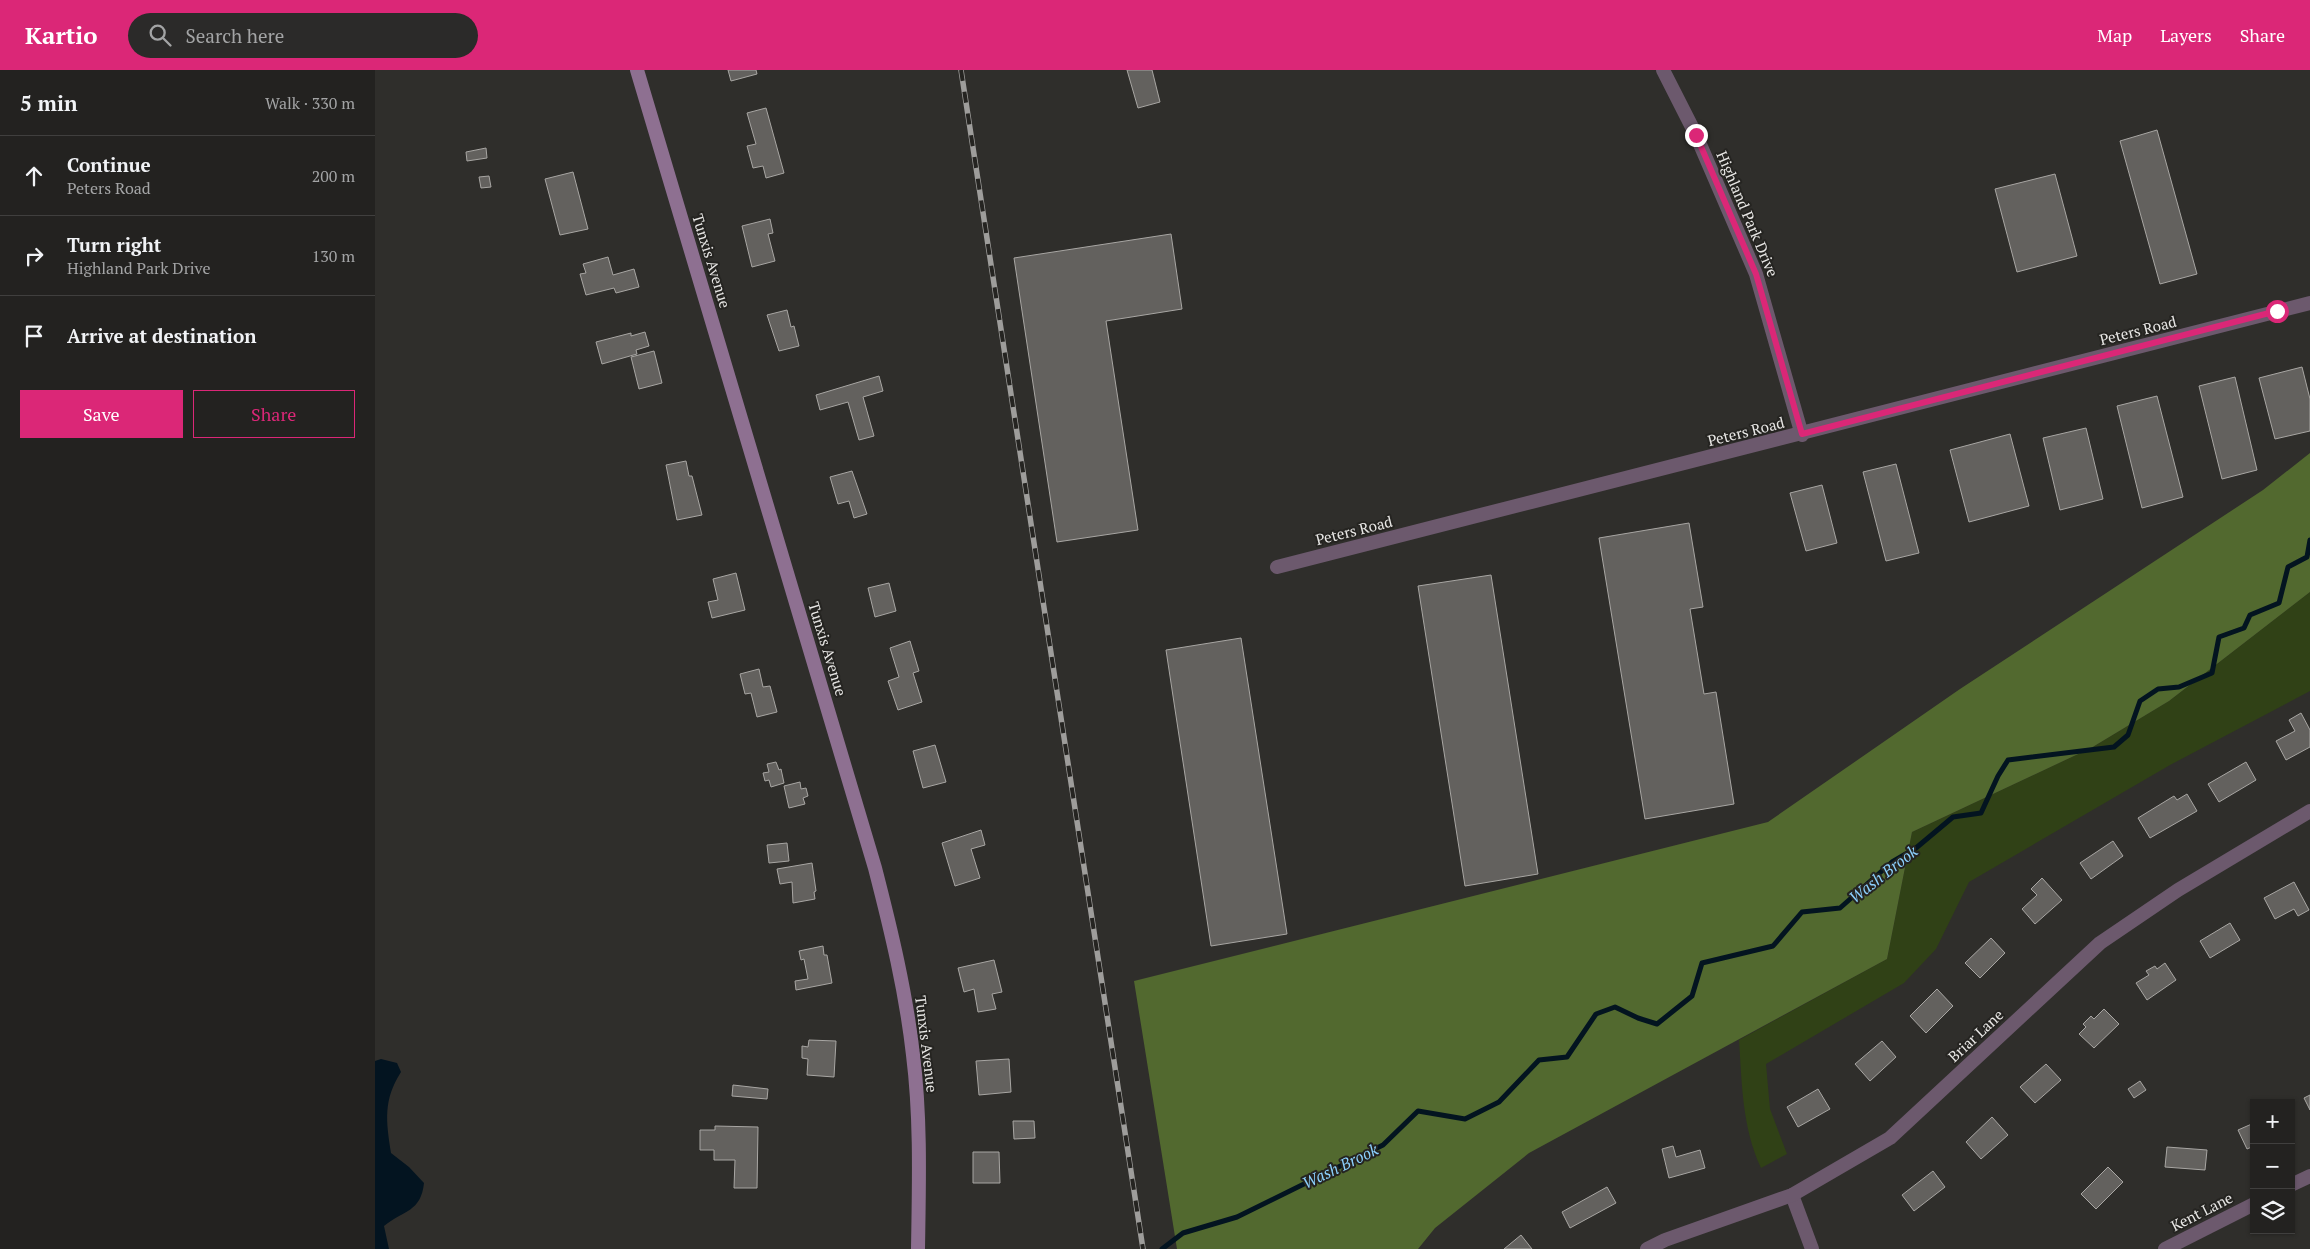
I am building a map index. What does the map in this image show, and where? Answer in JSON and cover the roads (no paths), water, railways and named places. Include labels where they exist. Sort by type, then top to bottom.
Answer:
[{"type":"main road","name":"Tunxis Avenue","points":[[637,70],[872,859],[891,931],[914,1056],[919,1140],[918,1249]]},
{"type":"street","name":"Highland Park Drive","points":[[1663,70],[1696,135],[1756,274],[1802,434]]},
{"type":"street","name":"Peters Road","points":[[1277,568],[2310,303]]},
{"type":"street","name":"Briar Lane","points":[[1647,1249],[1665,1240],[1791,1195],[1890,1138],[2101,943],[2178,890],[2310,811]]},
{"type":"street","points":[[2295,1183],[2310,1176]]},
{"type":"street","points":[[1791,1195],[1812,1249]]},
{"type":"street","name":"Kent Lane","points":[[2165,1249],[2250,1206]]},
{"type":"water","points":[[381,1059],[397,1063],[401,1072],[391,1092],[387,1111],[391,1153],[409,1167],[424,1183],[422,1193],[415,1205],[384,1226],[389,1249],[375,1249],[375,1061]]},
{"type":"waterway","name":"Wash Brook","points":[[1162,1249],[1183,1233],[1237,1217],[1383,1145],[1418,1111],[1465,1119],[1499,1102],[1539,1060],[1567,1057],[1596,1014],[1615,1007],[1638,1018],[1657,1024],[1692,996],[1702,963],[1773,946],[1802,912],[1840,908],[1892,862],[1916,848],[1953,817],[1981,813],[1998,776],[2008,760],[2114,747],[2128,735],[2140,701],[2158,689],[2179,687],[2212,673],[2219,637],[2244,628],[2250,615],[2279,603],[2288,567],[2307,557],[2310,540]]},
{"type":"railway","points":[[961,70],[1143,1249]]}]
